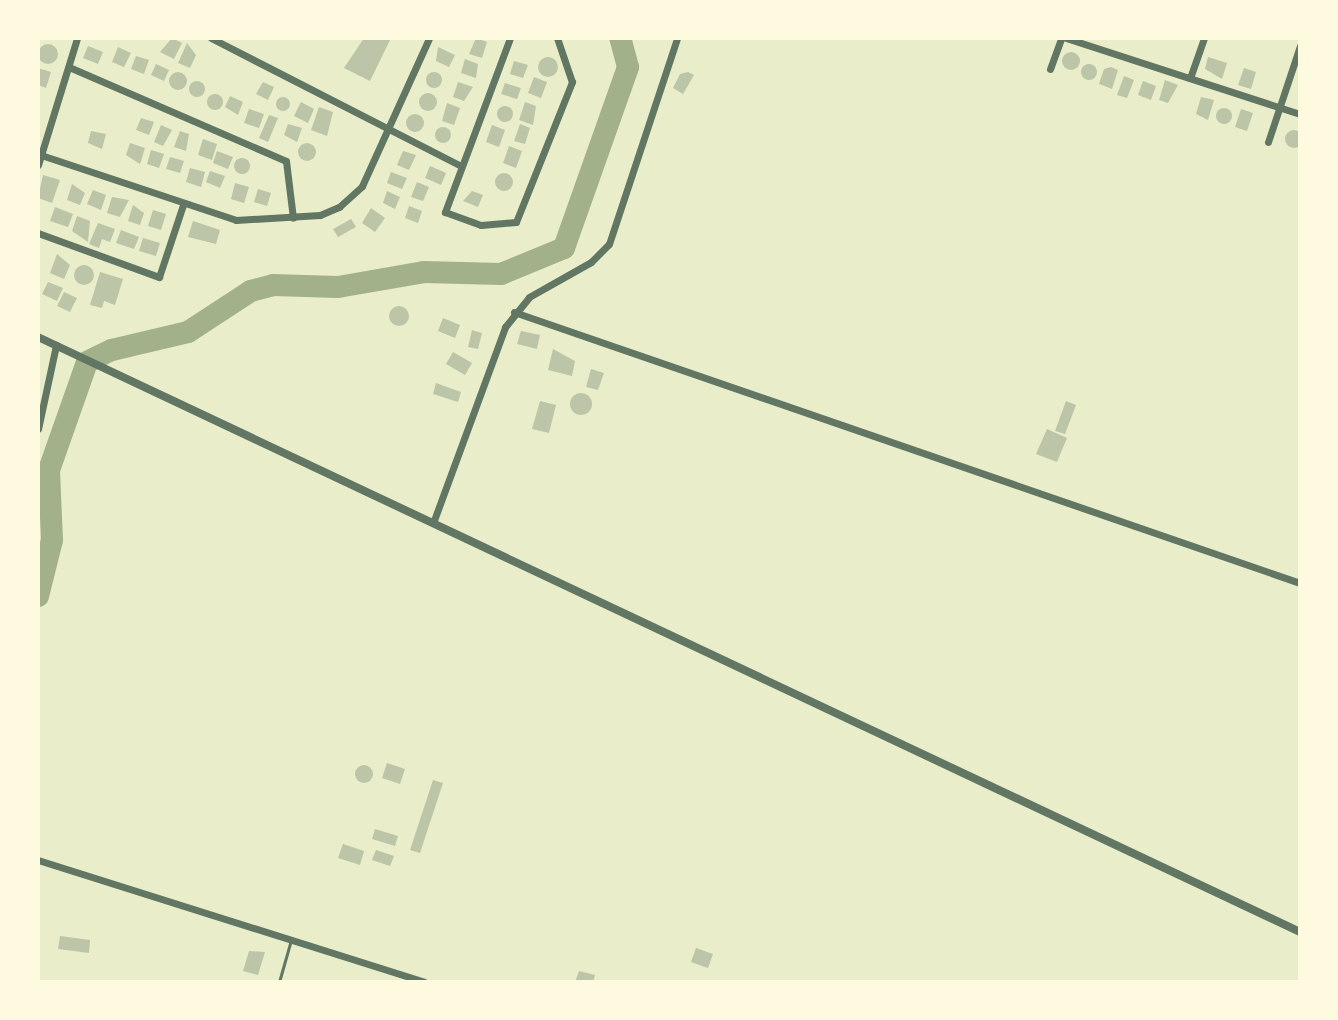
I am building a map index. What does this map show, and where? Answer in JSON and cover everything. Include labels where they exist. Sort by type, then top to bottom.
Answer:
[{"type":"street","points":[[38,165],[77,38]]},
{"type":"street","points":[[211,38],[388,133],[461,166]]},
{"type":"street","points":[[40,155],[183,205],[236,220],[320,215],[351,197],[362,186],[429,38]]},
{"type":"street","points":[[510,38],[445,212],[481,225],[516,222],[572,82],[557,38]]},
{"type":"street","points":[[433,523],[514,312],[591,262],[609,244],[677,38]]},
{"type":"street","points":[[1050,69],[1063,38],[1300,114]]},
{"type":"street","points":[[1190,78],[1204,38]]},
{"type":"street","points":[[1268,142],[1300,46]]},
{"type":"street","points":[[69,67],[286,161],[293,218]]},
{"type":"street","points":[[38,233],[159,277],[183,205]]},
{"type":"street","points":[[514,312],[1300,583]]},
{"type":"street","points":[[38,337],[1300,932]]},
{"type":"street","points":[[38,429],[56,345]]},
{"type":"street","points":[[38,860],[424,982]]},
{"type":"lane","points":[[279,982],[292,938]]},
{"type":"building","points":[[172,38],[182,43],[174,59],[160,52]]},
{"type":"building","points":[[364,38],[391,38],[370,81],[344,68]]},
{"type":"building","points":[[476,38],[487,42],[482,58],[469,54]]},
{"type":"building","points":[[187,43],[196,55],[190,68],[178,63]]},
{"type":"building","points":[[48,44],[55,47],[58,54],[55,61],[48,64],[41,61],[38,54],[41,47]]},
{"type":"building","points":[[88,46],[103,52],[98,64],[83,58]]},
{"type":"building","points":[[118,47],[131,53],[124,67],[112,62]]},
{"type":"building","points":[[438,47],[455,55],[449,67],[436,61]]},
{"type":"building","points":[[1071,52],[1080,61],[1071,70],[1062,61]]},
{"type":"building","points":[[136,56],[149,60],[144,74],[131,69]]},
{"type":"building","points":[[548,57],[555,60],[558,67],[555,74],[548,77],[541,74],[538,67],[541,60]]},
{"type":"building","points":[[1208,57],[1227,63],[1222,79],[1205,69]]},
{"type":"building","points":[[465,59],[478,64],[476,78],[461,73]]},
{"type":"building","points":[[514,61],[528,65],[523,78],[510,74]]},
{"type":"building","points":[[156,64],[169,70],[164,81],[151,75]]},
{"type":"building","points":[[1086,64],[1092,64],[1097,72],[1095,78],[1086,80],[1081,75],[1081,69]]},
{"type":"building","points":[[1111,67],[1118,70],[1112,89],[1099,84],[1104,69]]},
{"type":"building","points":[[38,68],[51,72],[46,88],[38,85]]},
{"type":"building","points":[[1244,68],[1256,72],[1251,89],[1238,85]]},
{"type":"building","points":[[178,72],[187,81],[178,90],[169,81]]},
{"type":"building","points":[[434,72],[442,80],[434,88],[426,80]]},
{"type":"building","points":[[688,72],[694,75],[683,94],[673,88],[680,74]]},
{"type":"building","points":[[1124,76],[1134,80],[1127,98],[1117,95]]},
{"type":"building","points":[[534,77],[547,82],[541,98],[528,93]]},
{"type":"building","points":[[1165,80],[1178,85],[1168,103],[1159,100]]},
{"type":"building","points":[[197,81],[203,83],[203,95],[197,97],[191,95],[189,89],[191,83]]},
{"type":"building","points":[[1143,81],[1156,86],[1151,100],[1138,95]]},
{"type":"building","points":[[263,82],[274,87],[268,100],[256,94]]},
{"type":"building","points":[[458,82],[473,87],[464,101],[453,97]]},
{"type":"building","points":[[505,83],[521,88],[517,99],[501,94]]},
{"type":"building","points":[[428,93],[437,102],[428,111],[419,102]]},
{"type":"building","points":[[212,94],[218,94],[223,102],[221,108],[212,110],[207,105],[207,99]]},
{"type":"building","points":[[230,96],[243,102],[238,115],[225,107]]},
{"type":"building","points":[[283,97],[290,104],[283,111],[276,104]]},
{"type":"building","points":[[1201,97],[1214,100],[1208,120],[1196,114]]},
{"type":"building","points":[[301,102],[314,109],[308,123],[294,116]]},
{"type":"building","points":[[525,102],[536,106],[533,125],[519,120]]},
{"type":"building","points":[[447,103],[460,108],[454,125],[442,121]]},
{"type":"building","points":[[502,106],[508,106],[513,114],[511,120],[502,122],[497,117],[497,111]]},
{"type":"building","points":[[319,107],[333,112],[327,136],[311,130]]},
{"type":"building","points":[[1221,108],[1227,108],[1232,116],[1230,122],[1221,124],[1216,119],[1216,113]]},
{"type":"building","points":[[249,109],[264,114],[259,128],[244,123]]},
{"type":"building","points":[[1241,109],[1253,113],[1247,131],[1235,127]]},
{"type":"building","points":[[415,114],[424,123],[415,132],[406,123]]},
{"type":"building","points":[[269,115],[278,118],[268,142],[259,138]]},
{"type":"building","points":[[141,118],[154,122],[149,135],[136,130]]},
{"type":"building","points":[[288,124],[302,128],[297,142],[284,135]]},
{"type":"building","points":[[520,124],[530,128],[525,144],[514,141]]},
{"type":"building","points":[[161,125],[172,130],[163,146],[154,142]]},
{"type":"building","points":[[492,125],[505,130],[499,147],[486,142]]},
{"type":"building","points":[[440,127],[446,127],[451,135],[449,141],[440,143],[435,138],[435,132]]},
{"type":"building","points":[[1294,130],[1303,139],[1294,148],[1285,139]]},
{"type":"building","points":[[91,131],[106,134],[102,149],[88,143]]},
{"type":"building","points":[[180,131],[189,134],[186,151],[174,147]]},
{"type":"building","points":[[203,139],[217,144],[212,160],[198,155]]},
{"type":"building","points":[[130,143],[145,148],[140,164],[126,155]]},
{"type":"building","points":[[307,143],[316,152],[307,161],[298,152]]},
{"type":"building","points":[[509,146],[522,151],[516,168],[503,163]]},
{"type":"building","points":[[151,150],[164,154],[159,168],[147,164]]},
{"type":"building","points":[[217,151],[233,157],[228,169],[213,163]]},
{"type":"building","points":[[403,151],[416,155],[409,170],[397,165]]},
{"type":"building","points":[[170,157],[184,161],[180,173],[166,169]]},
{"type":"building","points":[[242,158],[250,166],[242,174],[234,166]]},
{"type":"building","points":[[430,166],[446,173],[441,185],[425,178]]},
{"type":"building","points":[[190,168],[205,172],[201,187],[186,182]]},
{"type":"building","points":[[210,171],[225,176],[220,188],[206,182]]},
{"type":"building","points":[[391,172],[407,178],[402,189],[387,183]]},
{"type":"building","points":[[504,173],[513,182],[504,191],[495,182]]},
{"type":"building","points":[[43,175],[60,180],[52,203],[38,198]]},
{"type":"building","points":[[417,182],[429,187],[423,201],[411,197]]},
{"type":"building","points":[[235,183],[249,187],[244,203],[231,199]]},
{"type":"building","points":[[72,184],[85,193],[80,205],[67,200]]},
{"type":"building","points":[[258,189],[271,193],[267,206],[254,202]]},
{"type":"building","points":[[93,190],[106,195],[101,210],[87,204]]},
{"type":"building","points":[[387,191],[400,197],[395,209],[383,203]]},
{"type":"building","points":[[472,191],[483,195],[478,207],[463,201]]},
{"type":"building","points":[[112,197],[129,200],[120,217],[107,213]]},
{"type":"building","points":[[133,205],[144,213],[140,225],[128,221]]},
{"type":"building","points":[[409,206],[422,211],[418,223],[405,218]]},
{"type":"building","points":[[55,207],[73,214],[68,227],[50,221]]},
{"type":"building","points":[[371,208],[385,218],[375,232],[362,223]]},
{"type":"building","points":[[153,210],[166,214],[161,230],[148,226]]},
{"type":"building","points":[[77,216],[90,221],[88,242],[72,231]]},
{"type":"building","points":[[351,219],[356,227],[338,237],[333,229]]},
{"type":"building","points":[[193,221],[220,230],[216,244],[188,237]]},
{"type":"building","points":[[98,223],[115,229],[110,242],[102,239],[99,248],[89,244]]},
{"type":"building","points":[[121,230],[139,237],[134,249],[116,243]]},
{"type":"building","points":[[143,238],[160,243],[156,256],[139,251]]},
{"type":"building","points":[[57,254],[70,265],[64,279],[50,273]]},
{"type":"building","points":[[84,265],[91,268],[94,275],[91,282],[84,285],[77,282],[74,275],[77,268]]},
{"type":"building","points":[[100,272],[123,279],[115,305],[104,301],[102,308],[90,305]]},
{"type":"building","points":[[48,282],[63,288],[57,301],[42,294]]},
{"type":"building","points":[[64,292],[77,298],[70,312],[57,306]]},
{"type":"building","points":[[399,306],[406,309],[409,316],[406,323],[399,326],[392,323],[389,316],[392,309]]},
{"type":"building","points":[[443,318],[460,325],[455,338],[438,331]]},
{"type":"building","points":[[472,330],[482,333],[478,349],[468,347]]},
{"type":"building","points":[[521,331],[540,335],[537,349],[517,344]]},
{"type":"building","points":[[553,349],[575,361],[572,376],[548,370]]},
{"type":"building","points":[[453,352],[472,363],[465,375],[446,364]]},
{"type":"building","points":[[591,369],[604,373],[598,390],[586,387]]},
{"type":"building","points":[[436,383],[461,392],[458,402],[433,394]]},
{"type":"building","points":[[581,393],[589,396],[592,404],[589,412],[581,415],[573,412],[570,404],[573,396]]},
{"type":"building","points":[[540,401],[556,405],[549,433],[532,429]]},
{"type":"building","points":[[1066,401],[1076,405],[1065,434],[1055,431]]},
{"type":"building","points":[[1047,429],[1067,438],[1057,462],[1036,454]]},
{"type":"building","points":[[387,763],[405,769],[400,784],[382,778]]},
{"type":"building","points":[[360,765],[368,765],[373,774],[371,781],[360,783],[355,778],[355,770]]},
{"type":"building","points":[[433,780],[443,783],[420,853],[410,850]]},
{"type":"building","points":[[375,829],[398,836],[395,846],[372,839]]},
{"type":"building","points":[[343,844],[364,851],[360,865],[338,858]]},
{"type":"building","points":[[376,850],[394,856],[390,866],[372,860]]},
{"type":"building","points":[[60,936],[90,940],[89,953],[58,949]]},
{"type":"building","points":[[696,948],[713,954],[708,968],[691,962]]},
{"type":"building","points":[[249,951],[265,952],[258,975],[243,971]]},
{"type":"building","points":[[579,971],[595,975],[593,982],[575,982]]},
{"type":"waterway","points":[[38,596],[52,540],[49,470],[87,362],[112,350],[188,332],[251,291],[273,285],[338,287],[424,272],[501,274],[564,248],[628,67],[620,38]]}]
